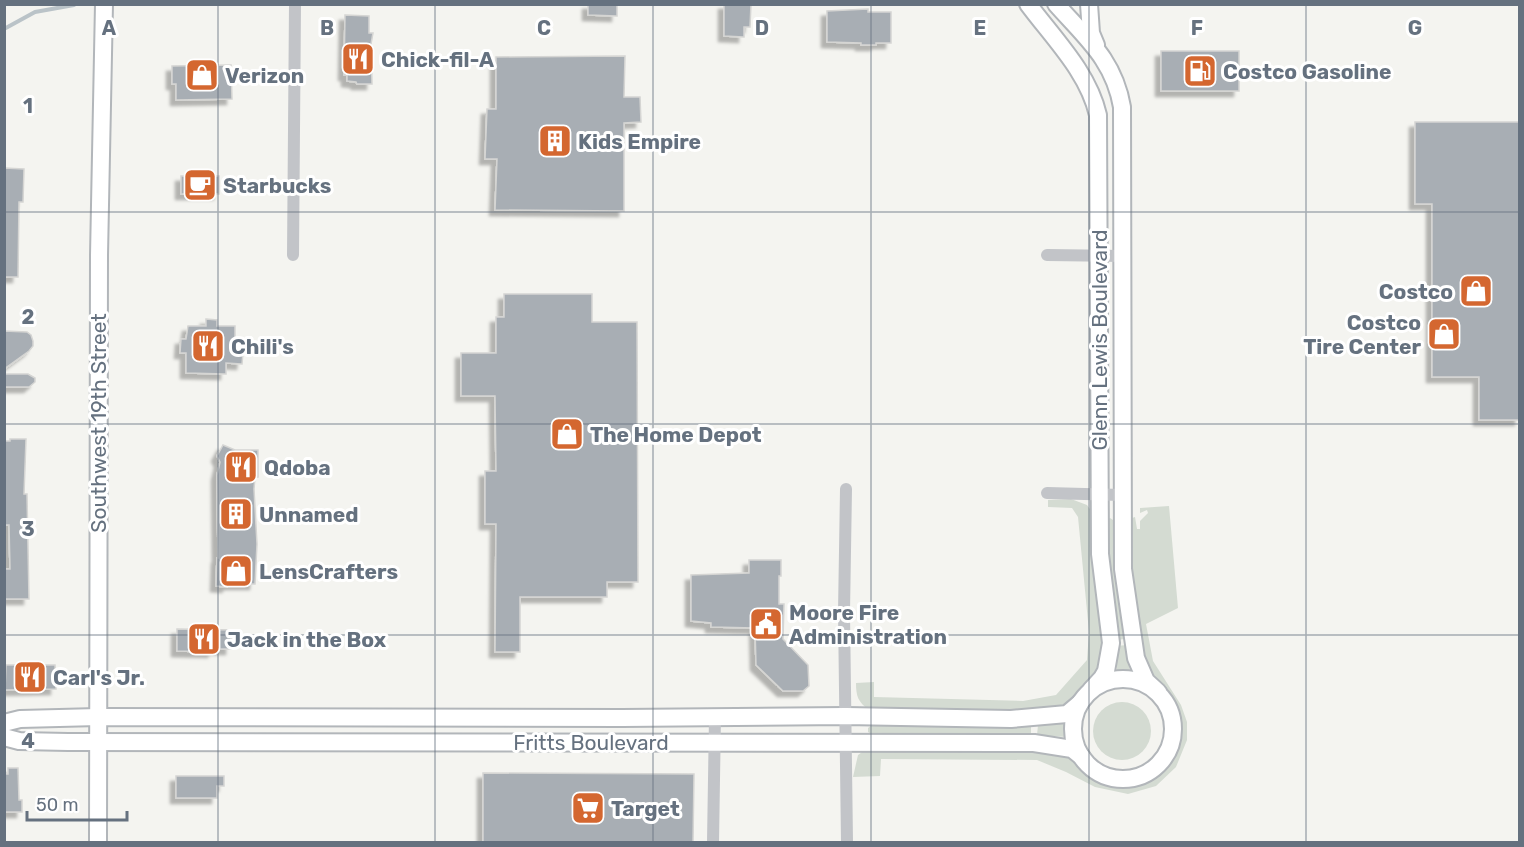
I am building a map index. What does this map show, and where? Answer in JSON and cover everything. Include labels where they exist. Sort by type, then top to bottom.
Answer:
[{"type":"street","name":"Southwest 19th Street","points":[[98,843],[99,255],[104,4]]},
{"type":"street","points":[[293,255],[295,4]]},
{"type":"street","name":"Glenn Lewis Boulevard","points":[[1028,4],[1086,81],[1094,99],[1099,133],[1100,554],[1111,643],[1106,671],[1086,697]]},
{"type":"street","name":"Glenn Lewis Boulevard","points":[[1056,4],[1100,54],[1112,72],[1119,89],[1122,107],[1123,569],[1133,641],[1140,672],[1158,692]]},
{"type":"street","name":"Glenn Lewis Boulevard","points":[[1089,4],[1091,33],[1100,54]]},
{"type":"street","points":[[1047,255],[1123,255]]},
{"type":"street","points":[[846,489],[844,613],[847,843]]},
{"type":"street","points":[[1047,493],[1122,495]]},
{"type":"street","points":[[1128,678],[1144,683],[1158,692],[1168,706],[1173,722],[1173,739],[1167,754],[1156,767],[1141,776],[1125,779],[1108,777],[1093,769],[1082,757],[1075,741],[1073,724],[1086,697],[1102,683],[1128,678]]},
{"type":"street","name":"Fritts Boulevard","points":[[4,723],[20,719],[98,717],[846,716],[1011,719],[1067,714],[1086,697]]},
{"type":"street","points":[[713,843],[715,717]]},
{"type":"street","name":"Fritts Boulevard","points":[[4,737],[19,741],[98,742],[1034,743],[1072,749],[1082,757]]},
{"type":"shaded area","points":[[1071,499],[1087,505],[1092,512],[1102,648],[1100,663],[1094,679],[1075,698],[1061,707],[1027,712],[869,710],[862,704],[857,695],[856,683],[874,682],[874,697],[1023,701],[1056,695],[1087,660],[1089,632],[1078,517],[1072,508],[1048,507],[1048,500]]},
{"type":"shaded area","points":[[1169,506],[1178,608],[1146,624],[1153,661],[1181,705],[1187,722],[1187,740],[1176,767],[1156,786],[1128,794],[1095,787],[1037,760],[881,759],[880,776],[853,777],[858,755],[865,750],[1052,750],[1071,758],[1097,780],[1111,785],[1139,784],[1156,775],[1172,755],[1177,737],[1177,725],[1175,713],[1148,674],[1141,659],[1129,519],[1135,517],[1137,529],[1140,529],[1140,521],[1148,513],[1147,510],[1140,513],[1140,508]]},
{"type":"shaded area","points":[[1107,519],[1113,520],[1114,559],[1125,639],[1116,640],[1106,547]]},
{"type":"shaded area","points":[[1127,645],[1130,671],[1117,675],[1116,646]]},
{"type":"shaded area","points":[[1116,702],[1128,702],[1143,710],[1151,725],[1151,737],[1143,752],[1128,760],[1116,760],[1101,752],[1093,737],[1093,725],[1101,710]]},
{"type":"shaded area","points":[[1061,723],[1065,725],[1066,737],[1037,735],[1038,725]]},
{"type":"shaded area","points":[[872,725],[1031,725],[1031,735],[873,735],[868,732],[868,728]]},
{"type":"building","points":[[588,4],[617,4],[617,16],[588,15]]},
{"type":"building","points":[[724,4],[751,4],[750,27],[744,27],[744,37],[724,36]]},
{"type":"building","points":[[868,9],[868,12],[891,12],[891,43],[861,45],[861,43],[827,42],[827,11]]},
{"type":"building","name":"Chick-fil-A","points":[[345,15],[369,16],[369,33],[373,33],[372,84],[347,81],[347,75],[344,75]]},
{"type":"building","name":"Costco Gasoline","points":[[1161,51],[1239,51],[1239,91],[1161,91]]},
{"type":"building","name":"Kids Empire","points":[[625,56],[624,97],[640,97],[641,122],[624,123],[624,211],[495,210],[497,159],[485,159],[487,109],[496,109],[496,57]]},
{"type":"building","name":"Verizon","points":[[231,65],[232,99],[176,100],[176,84],[172,84],[172,66]]},
{"type":"building","name":"Costco","points":[[1415,122],[1520,122],[1520,420],[1479,420],[1479,377],[1432,377],[1432,204],[1415,204]]},
{"type":"building","points":[[4,168],[24,169],[23,202],[19,202],[18,277],[4,277]]},
{"type":"building","name":"Starbucks","points":[[181,176],[219,176],[219,194],[181,194]]},
{"type":"building","name":"The Home Depot","points":[[504,294],[592,294],[592,322],[637,322],[638,582],[607,582],[607,597],[520,597],[520,652],[495,652],[496,524],[485,524],[485,471],[496,471],[495,396],[461,396],[461,353],[496,353],[496,317],[504,317]]},
{"type":"building","name":"Chili's","points":[[206,319],[217,320],[217,326],[235,326],[235,352],[243,353],[242,364],[226,363],[226,374],[186,373],[186,353],[180,353],[181,339],[186,339],[188,326],[206,326]]},
{"type":"building","points":[[4,331],[27,332],[31,335],[33,346],[4,369]]},
{"type":"building","points":[[4,374],[28,374],[35,378],[35,382],[29,387],[4,387]]},
{"type":"building","points":[[10,439],[26,439],[24,494],[27,494],[29,599],[4,599],[4,569],[10,569],[9,525],[4,525],[4,441],[10,441]]},
{"type":"building","points":[[223,445],[235,450],[258,450],[258,477],[255,477],[254,489],[257,544],[255,584],[216,586],[217,475],[220,462],[217,456]]},
{"type":"building","name":"Moore Fire Administration","points":[[749,560],[781,560],[779,604],[784,604],[783,639],[808,665],[809,686],[803,691],[783,691],[756,665],[755,628],[711,627],[711,623],[691,621],[691,575],[749,573]]},
{"type":"building","name":"Jack in the Box","points":[[177,629],[231,630],[231,649],[214,649],[213,652],[177,651]]},
{"type":"building","name":"Carl's Jr.","points":[[6,665],[55,665],[56,689],[5,690]]},
{"type":"building","points":[[8,768],[18,768],[19,800],[22,800],[22,812],[4,812],[4,774],[8,774]]},
{"type":"building","name":"Target","points":[[483,773],[694,774],[693,843],[483,843]]},
{"type":"building","points":[[176,776],[224,776],[224,786],[217,786],[217,798],[176,798]]},
{"type":"waterway","points":[[4,29],[35,12],[74,5]]},
{"type":"place","name":"Chick-fil-A","points":[[358,59]]},
{"type":"place","name":"Costco Gasoline","points":[[1200,71]]},
{"type":"place","name":"Verizon","points":[[202,75]]},
{"type":"place","name":"Kids Empire","points":[[555,141]]},
{"type":"place","name":"Starbucks","points":[[200,185]]},
{"type":"place","name":"Costco","points":[[1476,291]]},
{"type":"place","name":"Costco Tire Center","points":[[1444,334]]},
{"type":"place","name":"Chili's","points":[[208,346]]},
{"type":"place","name":"The Home Depot","points":[[567,434]]},
{"type":"place","name":"Qdoba","points":[[241,467]]},
{"type":"place","name":"Unnamed","points":[[236,514]]},
{"type":"place","name":"LensCrafters","points":[[236,571]]},
{"type":"place","name":"Moore Fire Administration","points":[[766,624]]},
{"type":"place","name":"Jack in the Box","points":[[204,639]]},
{"type":"place","name":"Carl's Jr.","points":[[30,677]]},
{"type":"place","name":"Target","points":[[588,808]]}]
